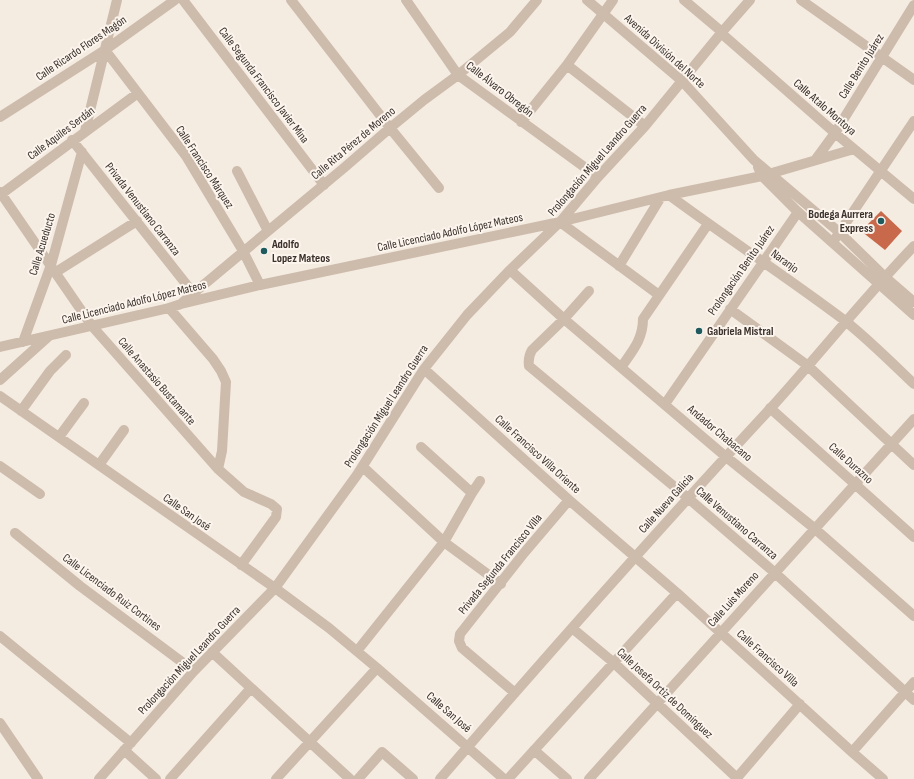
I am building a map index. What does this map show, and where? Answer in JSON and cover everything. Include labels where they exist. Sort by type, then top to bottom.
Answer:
[{"type":"street","points":[[85,131],[117,0]]},
{"type":"street","name":"Calle Ricardo Flores Magón","points":[[0,117],[104,50],[175,0]]},
{"type":"street","name":"Calle Segunda Francisco Javier Mina","points":[[183,0],[324,185]]},
{"type":"street","points":[[291,0],[390,128],[439,188]]},
{"type":"street","name":"Calle Álvaro Obregón","points":[[406,0],[458,75],[598,177]]},
{"type":"street","name":"Calle Rita Pérez de Moreno","points":[[182,304],[390,128],[510,32],[537,0]]},
{"type":"street","name":"Avenida División del Norte","points":[[587,0],[682,81],[754,160],[798,212],[833,242],[882,280],[914,302]]},
{"type":"street","points":[[521,122],[567,65],[613,0]]},
{"type":"street","name":"Calle Atalo Montoya","points":[[684,0],[835,133],[914,199]]},
{"type":"street","name":"Prolongación Miguel Leandro Guerra","points":[[99,779],[194,671],[274,588],[363,467],[424,369],[467,315],[510,270],[560,222],[598,177],[645,126],[750,0]]},
{"type":"street","points":[[801,0],[914,80]]},
{"type":"street","name":"Calle Benito Juárez","points":[[816,159],[835,133],[914,5]]},
{"type":"street","name":"Calle Francisco Márquez","points":[[104,50],[186,156],[243,251],[260,284]]},
{"type":"street","points":[[567,65],[645,126]]},
{"type":"street","name":"Calle Aquiles Serdán","points":[[0,194],[138,93]]},
{"type":"street","points":[[833,242],[914,121]]},
{"type":"street","name":"Privada Venustiano Carranza","points":[[72,140],[137,220],[194,294]]},
{"type":"street","name":"Calle Licenciado Adolfo López Mateos","points":[[0,347],[169,308],[260,284],[560,222],[665,196],[766,174],[854,148]]},
{"type":"street","name":"Calle Acueducto","points":[[23,342],[53,268],[82,152]]},
{"type":"street","points":[[237,171],[268,231]]},
{"type":"street","name":"Avenida División del Norte","points":[[766,174],[839,232],[914,315]]},
{"type":"street","name":"Calle Anastasio Bustamante","points":[[0,194],[92,326],[218,469],[244,492],[271,504],[277,509],[276,517],[241,565]]},
{"type":"street","points":[[619,266],[665,196]]},
{"type":"street","name":"Naranjo","points":[[665,196],[763,261],[846,322],[914,384]]},
{"type":"street","name":"Prolongación Benito Juárez","points":[[665,404],[798,212]]},
{"type":"street","points":[[53,268],[137,220]]},
{"type":"street","points":[[560,222],[659,296]]},
{"type":"street","points":[[622,366],[640,340],[643,328],[643,319],[708,224]]},
{"type":"street","name":"Calle Nueva Galicia","points":[[440,779],[635,557],[914,246]]},
{"type":"street","name":"Andador Chabacano","points":[[510,270],[564,319],[622,366],[725,456],[814,528],[914,616]]},
{"type":"street","points":[[564,319],[589,291]]},
{"type":"street","points":[[169,308],[213,359],[226,382],[222,451],[218,469]]},
{"type":"street","points":[[730,309],[807,365],[914,465]]},
{"type":"street","name":"Calle Venustiano Carranza","points":[[564,319],[532,350],[529,355],[529,366],[688,498],[774,572],[914,700]]},
{"type":"street","points":[[0,380],[51,335]]},
{"type":"street","points":[[21,411],[50,371],[66,355]]},
{"type":"street","name":"Calle Francisco Villa Oriente","points":[[424,369],[569,500],[635,557]]},
{"type":"street","name":"Calle San José","points":[[0,396],[329,628],[468,746],[504,779]]},
{"type":"street","points":[[59,437],[84,403]]},
{"type":"street","name":"Calle Durazno","points":[[770,408],[914,537]]},
{"type":"street","name":"Calle Luis Moreno","points":[[589,779],[774,572],[914,419]]},
{"type":"street","points":[[99,465],[124,430]]},
{"type":"street","points":[[421,447],[472,493]]},
{"type":"street","points":[[0,466],[40,494]]},
{"type":"street","points":[[363,467],[444,542],[501,584]]},
{"type":"street","points":[[357,651],[444,542],[480,481]]},
{"type":"street","name":"Privada Segunda Francisco Villa","points":[[515,694],[462,648],[459,641],[460,634],[524,553],[569,500]]},
{"type":"street","name":"Calle Licenciado Ruiz Cortines","points":[[15,533],[80,586],[194,671]]},
{"type":"street","name":"Calle Francisco Villa","points":[[635,557],[678,593],[883,779]]},
{"type":"street","points":[[508,779],[613,662],[678,593]]},
{"type":"street","name":"Calle Josefa Ortiz de Domínguez","points":[[572,628],[613,662],[737,779]]},
{"type":"street","points":[[0,636],[128,747],[156,779]]},
{"type":"street","points":[[212,652],[350,779]]},
{"type":"street","points":[[276,779],[377,668]]},
{"type":"street","points":[[852,752],[914,682]]},
{"type":"street","points":[[170,779],[250,688]]},
{"type":"street","points":[[737,779],[800,704]]},
{"type":"street","points":[[0,723],[38,779]]},
{"type":"street","points":[[534,750],[567,779]]},
{"type":"street","points":[[358,779],[382,752],[413,779]]},
{"type":"building","name":"Bodega Aurrera Express","points":[[881,211],[902,231],[885,250],[861,231]]},
{"type":"place","name":"Bodega Aurrera Express","points":[[881,221]]},
{"type":"place","name":"Adolfo Lopez Mateos","points":[[264,251]]},
{"type":"place","name":"Gabriela Mistral","points":[[699,331]]}]
